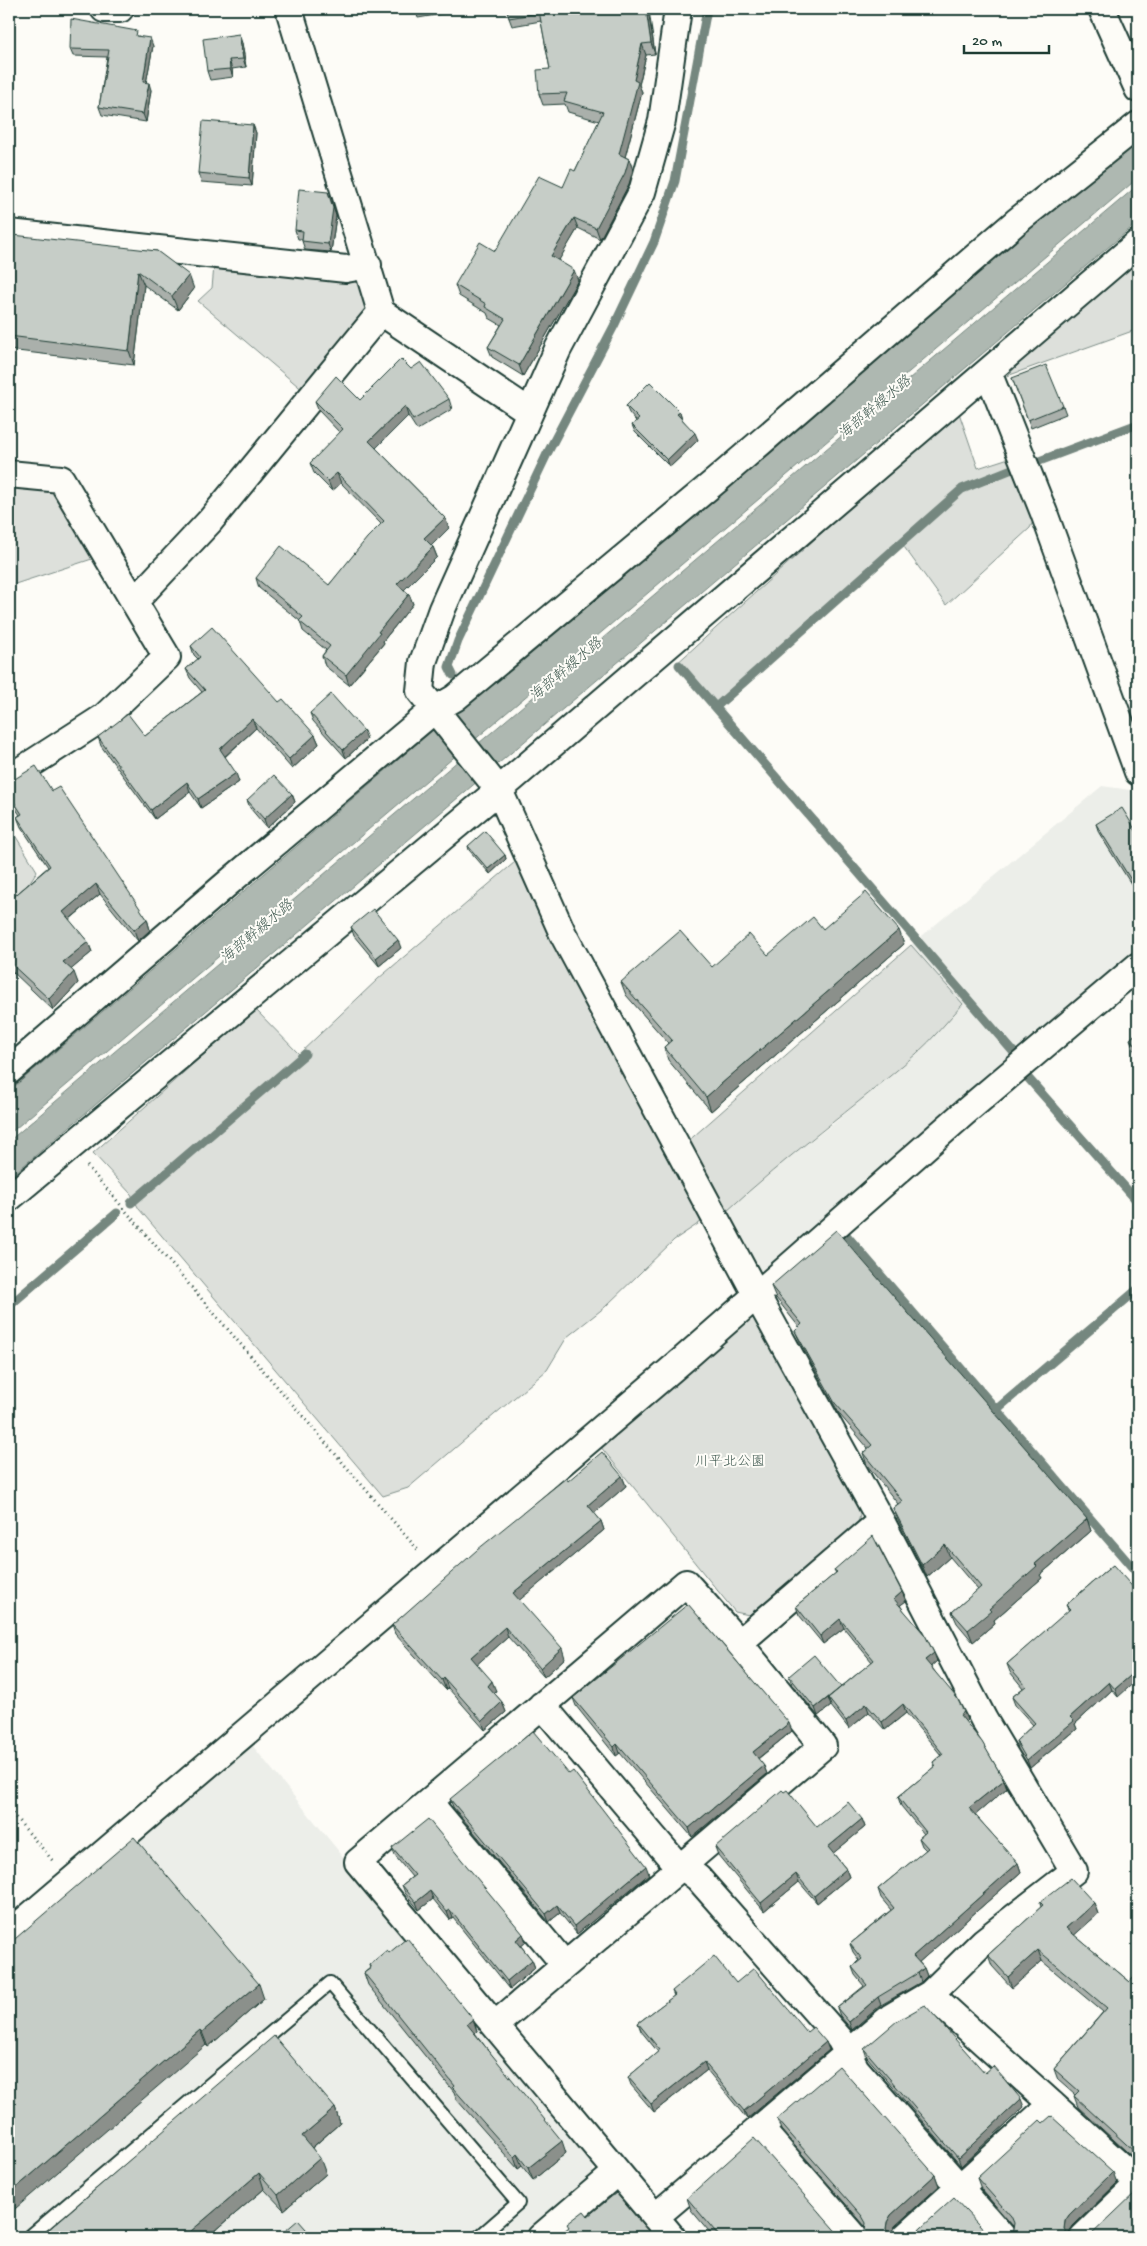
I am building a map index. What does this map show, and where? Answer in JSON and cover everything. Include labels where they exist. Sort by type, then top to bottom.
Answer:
[{"type":"street","points":[[104,9],[120,9]]},
{"type":"street","points":[[289,9],[381,312],[530,412]]},
{"type":"street","points":[[655,2217],[891,2016],[930,1994],[984,1941],[1074,1871],[984,1720],[881,1521],[756,1294],[563,934],[494,785],[420,691],[423,662],[442,609],[558,349],[642,192],[662,121],[678,9]]},
{"type":"street","points":[[1102,9],[1138,90]]},
{"type":"street","points":[[9,1071],[228,883],[434,710],[455,698],[695,499],[1016,222],[1138,125]]},
{"type":"street","points":[[9,233],[346,269],[368,265]]},
{"type":"street","points":[[9,1198],[494,785],[988,372],[1138,243]]},
{"type":"street","points":[[134,602],[210,521],[381,312]]},
{"type":"street","points":[[988,372],[1044,513],[1138,772]]},
{"type":"street","points":[[9,474],[61,479],[167,658],[104,717],[9,778]]},
{"type":"street","points":[[9,1934],[435,1569],[685,1358],[964,1113],[1138,966]]},
{"type":"street","points":[[739,1643],[881,1521]]},
{"type":"street","points":[[494,2025],[823,1746],[739,1643],[686,1583],[358,1862],[494,2025],[617,2172],[672,2237]]},
{"type":"street","points":[[542,1705],[672,1859],[705,1885],[840,2039],[856,2069],[1003,2237]]},
{"type":"street","points":[[429,1802],[565,1965]]},
{"type":"street","points":[[930,1994],[1138,2183],[1083,2237]]},
{"type":"street","points":[[905,2237],[1052,2104]]},
{"type":"street","points":[[760,2128],[855,2237]]},
{"type":"street","points":[[541,2237],[617,2172]]},
{"type":"lane","points":[[29,2237],[330,1983],[518,2203],[479,2237]]},
{"type":"path","points":[[70,1147],[435,1569]]},
{"type":"path","points":[[9,1810],[70,1881]]},
{"type":"shaded area","points":[[1138,139],[1138,178],[9,1134],[9,1091],[721,485]]},
{"type":"shaded area","points":[[1138,185],[1138,222],[9,1178],[9,1141]]},
{"type":"shaded area","points":[[1102,786],[1138,791],[1138,955],[772,1271],[758,1270],[726,1212],[764,1176],[833,1124],[917,1052],[963,1004],[911,945]]},
{"type":"shaded area","points":[[252,1745],[594,2164],[592,2180],[526,2237],[9,2237],[9,1954]]},
{"type":"green space","points":[[1138,260],[1138,329],[1007,376],[1062,321]]},
{"type":"green space","points":[[214,266],[353,280],[367,292],[371,314],[305,392],[198,301],[212,288]]},
{"type":"green space","points":[[958,410],[978,468],[1021,454],[1037,513],[1030,528],[946,605],[902,544],[717,711],[675,665]]},
{"type":"green space","points":[[9,481],[58,492],[95,558],[9,586]]},
{"type":"green space","points":[[9,815],[13,832],[37,871],[21,896],[9,898]]},
{"type":"green space","points":[[522,856],[681,1171],[701,1222],[674,1240],[605,1307],[567,1337],[547,1370],[408,1488],[383,1496],[139,1209],[131,1194],[93,1153],[255,1009],[299,1054],[378,979]]},
{"type":"green space","points":[[911,945],[963,1004],[916,1054],[772,1171],[726,1212],[686,1143]]},
{"type":"green space","name":"川平北公園","points":[[755,1312],[862,1507],[858,1523],[749,1615],[735,1612],[600,1446]]},
{"type":"building","points":[[507,9],[546,9],[546,10],[509,18]]},
{"type":"building","points":[[551,9],[646,9],[651,43],[642,44],[634,80],[638,82],[619,154],[629,159],[625,173],[596,228],[574,218],[551,256],[574,270],[519,365],[488,347],[505,319],[485,307],[486,304],[455,285],[480,242],[495,251],[539,176],[563,187],[571,169],[575,171],[603,112],[564,101],[567,93],[539,94],[537,70],[550,69],[539,11]]},
{"type":"building","points":[[71,19],[137,31],[136,36],[150,38],[143,82],[149,83],[143,114],[99,107],[109,50],[70,49]]},
{"type":"building","points":[[239,34],[243,59],[229,60],[230,69],[207,71],[203,39]]},
{"type":"building","points":[[203,121],[253,125],[249,178],[198,173]]},
{"type":"building","points":[[299,189],[328,192],[333,208],[328,244],[302,241],[303,231],[295,230]]},
{"type":"building","points":[[13,235],[157,251],[189,275],[172,296],[138,271],[129,351],[9,336],[9,241],[12,242]]},
{"type":"building","points":[[401,359],[411,369],[421,362],[449,399],[413,420],[405,406],[369,441],[445,518],[424,538],[433,547],[397,584],[409,594],[346,675],[322,656],[330,646],[299,621],[303,617],[256,578],[281,546],[329,585],[367,538],[384,521],[337,473],[328,481],[310,463],[343,429],[315,401],[336,376],[360,400]]},
{"type":"building","points":[[1046,365],[1063,406],[1028,420],[1012,378]]},
{"type":"building","points":[[650,382],[680,412],[677,414],[695,433],[667,460],[632,425],[639,419],[626,406]]},
{"type":"building","points":[[212,627],[279,702],[283,699],[315,735],[289,759],[252,719],[220,749],[236,773],[198,799],[187,782],[151,810],[98,737],[128,714],[145,736],[205,690],[186,669],[200,657],[191,646]]},
{"type":"building","points":[[331,694],[364,731],[343,750],[310,713]]},
{"type":"building","points":[[36,766],[52,791],[59,787],[147,919],[134,930],[96,884],[63,912],[88,942],[63,962],[74,972],[49,999],[9,962],[9,895],[11,899],[50,866],[17,817],[22,814],[9,794],[9,781]]},
{"type":"building","points":[[274,775],[292,794],[264,819],[247,800]]},
{"type":"building","points":[[1122,808],[1138,834],[1138,891],[1096,824]]},
{"type":"building","points":[[485,831],[505,855],[488,869],[468,846]]},
{"type":"building","points":[[866,892],[899,930],[706,1097],[664,1047],[672,1040],[621,982],[680,931],[712,967],[749,934],[768,955],[813,917],[823,929]]},
{"type":"building","points":[[373,909],[398,940],[376,958],[351,927]]},
{"type":"building","points":[[1138,1032],[1138,1048],[1130,1039]]},
{"type":"building","points":[[836,1230],[1087,1519],[1035,1564],[1037,1566],[989,1609],[991,1611],[968,1630],[952,1612],[981,1587],[945,1545],[922,1565],[893,1508],[902,1501],[863,1453],[872,1445],[835,1403],[795,1331],[802,1324],[771,1286]]},
{"type":"building","points":[[602,1452],[622,1476],[588,1505],[601,1521],[513,1593],[562,1648],[540,1668],[505,1627],[471,1657],[492,1681],[488,1686],[502,1702],[482,1721],[444,1678],[442,1680],[392,1625],[477,1550],[566,1478],[568,1481]]},
{"type":"building","points":[[873,1536],[902,1592],[894,1599],[925,1635],[934,1653],[925,1660],[957,1698],[964,1712],[960,1715],[982,1742],[1004,1780],[969,1808],[1018,1863],[913,1956],[924,1968],[878,1997],[849,2022],[837,2008],[867,1985],[852,1967],[862,1959],[850,1944],[894,1908],[878,1889],[928,1848],[919,1838],[926,1832],[898,1797],[936,1766],[933,1762],[943,1754],[903,1704],[882,1722],[866,1704],[846,1721],[828,1698],[874,1660],[840,1619],[820,1636],[796,1606],[837,1572],[834,1570]]},
{"type":"building","points":[[1113,1565],[1138,1593],[1138,1669],[1115,1689],[1109,1682],[1070,1717],[1074,1721],[1027,1760],[1016,1741],[1035,1723],[1012,1697],[1026,1686],[1007,1664],[1070,1609],[1066,1605]]},
{"type":"building","points":[[688,1604],[789,1723],[753,1752],[764,1766],[689,1828],[617,1744],[614,1747],[573,1698]]},
{"type":"building","points":[[814,1655],[841,1687],[815,1708],[789,1676]]},
{"type":"building","points":[[533,1731],[569,1774],[573,1771],[646,1866],[574,1926],[557,1905],[546,1914],[450,1799]]},
{"type":"building","points":[[782,1790],[784,1792],[787,1790],[817,1827],[848,1802],[862,1819],[828,1847],[846,1869],[814,1896],[796,1874],[761,1903],[715,1847]]},
{"type":"building","points":[[428,1819],[523,1934],[516,1940],[532,1960],[507,1981],[450,1910],[447,1912],[430,1891],[416,1902],[402,1885],[415,1875],[392,1848]]},
{"type":"building","points":[[134,1837],[259,1984],[202,2032],[200,2030],[9,2194],[9,1944]]},
{"type":"building","points":[[1071,1878],[1094,1903],[1066,1928],[1130,1982],[1138,1972],[1138,2155],[1074,2096],[1079,2091],[1054,2069],[1107,2008],[1038,1950],[1008,1977],[988,1955],[1043,1905],[1040,1902]]},
{"type":"building","points":[[407,1938],[473,2019],[467,2024],[562,2141],[528,2168],[517,2154],[514,2157],[453,2088],[455,2086],[364,1973],[371,1968],[369,1965],[387,1950],[389,1953]]},
{"type":"building","points":[[714,1956],[736,1983],[754,1968],[807,2032],[813,2027],[826,2042],[744,2111],[704,2062],[651,2104],[628,2077],[660,2050],[638,2023],[675,1995],[672,1991]]},
{"type":"building","points":[[925,2005],[985,2073],[993,2066],[1021,2099],[958,2158],[864,2049],[897,2021]]},
{"type":"building","points":[[274,2036],[335,2108],[302,2136],[320,2158],[278,2195],[259,2173],[184,2237],[40,2237]]},
{"type":"building","points":[[839,2066],[935,2175],[891,2215],[886,2229],[892,2237],[861,2237],[866,2223],[862,2216],[777,2119]]},
{"type":"building","points":[[1051,2116],[1113,2172],[1065,2221],[1064,2229],[1070,2237],[1009,2237],[1014,2223],[1011,2216],[977,2178],[1040,2120],[1043,2123]]},
{"type":"building","points":[[754,2138],[842,2237],[720,2237],[687,2198]]},
{"type":"building","points":[[1138,2190],[1138,2237],[1089,2237]]},
{"type":"building","points":[[616,2193],[653,2237],[557,2237],[569,2227],[567,2224],[584,2211],[588,2216]]},
{"type":"building","points":[[954,2198],[990,2237],[911,2237]]},
{"type":"building","points":[[298,2220],[313,2237],[278,2237]]},
{"type":"waterway","points":[[453,675],[449,667],[458,641],[547,454],[614,326],[654,242],[675,181],[707,9]]},
{"type":"waterway","points":[[1034,463],[1138,424]]},
{"type":"waterway","points":[[717,706],[962,489],[1017,467]]},
{"type":"waterway","points":[[679,665],[1016,1055]]},
{"type":"waterway","points":[[131,1203],[305,1054]]},
{"type":"waterway","points":[[1028,1078],[1138,1202]]},
{"type":"waterway","points":[[9,1306],[117,1213]]},
{"type":"waterway","points":[[847,1236],[1138,1574]]},
{"type":"waterway","points":[[997,1409],[1138,1289]]},
{"type":"water label","name":"海部幹線水路","points":[[874,407]]},
{"type":"water label","name":"海部幹線水路","points":[[565,669]]},
{"type":"water label","name":"海部幹線水路","points":[[256,931]]}]
